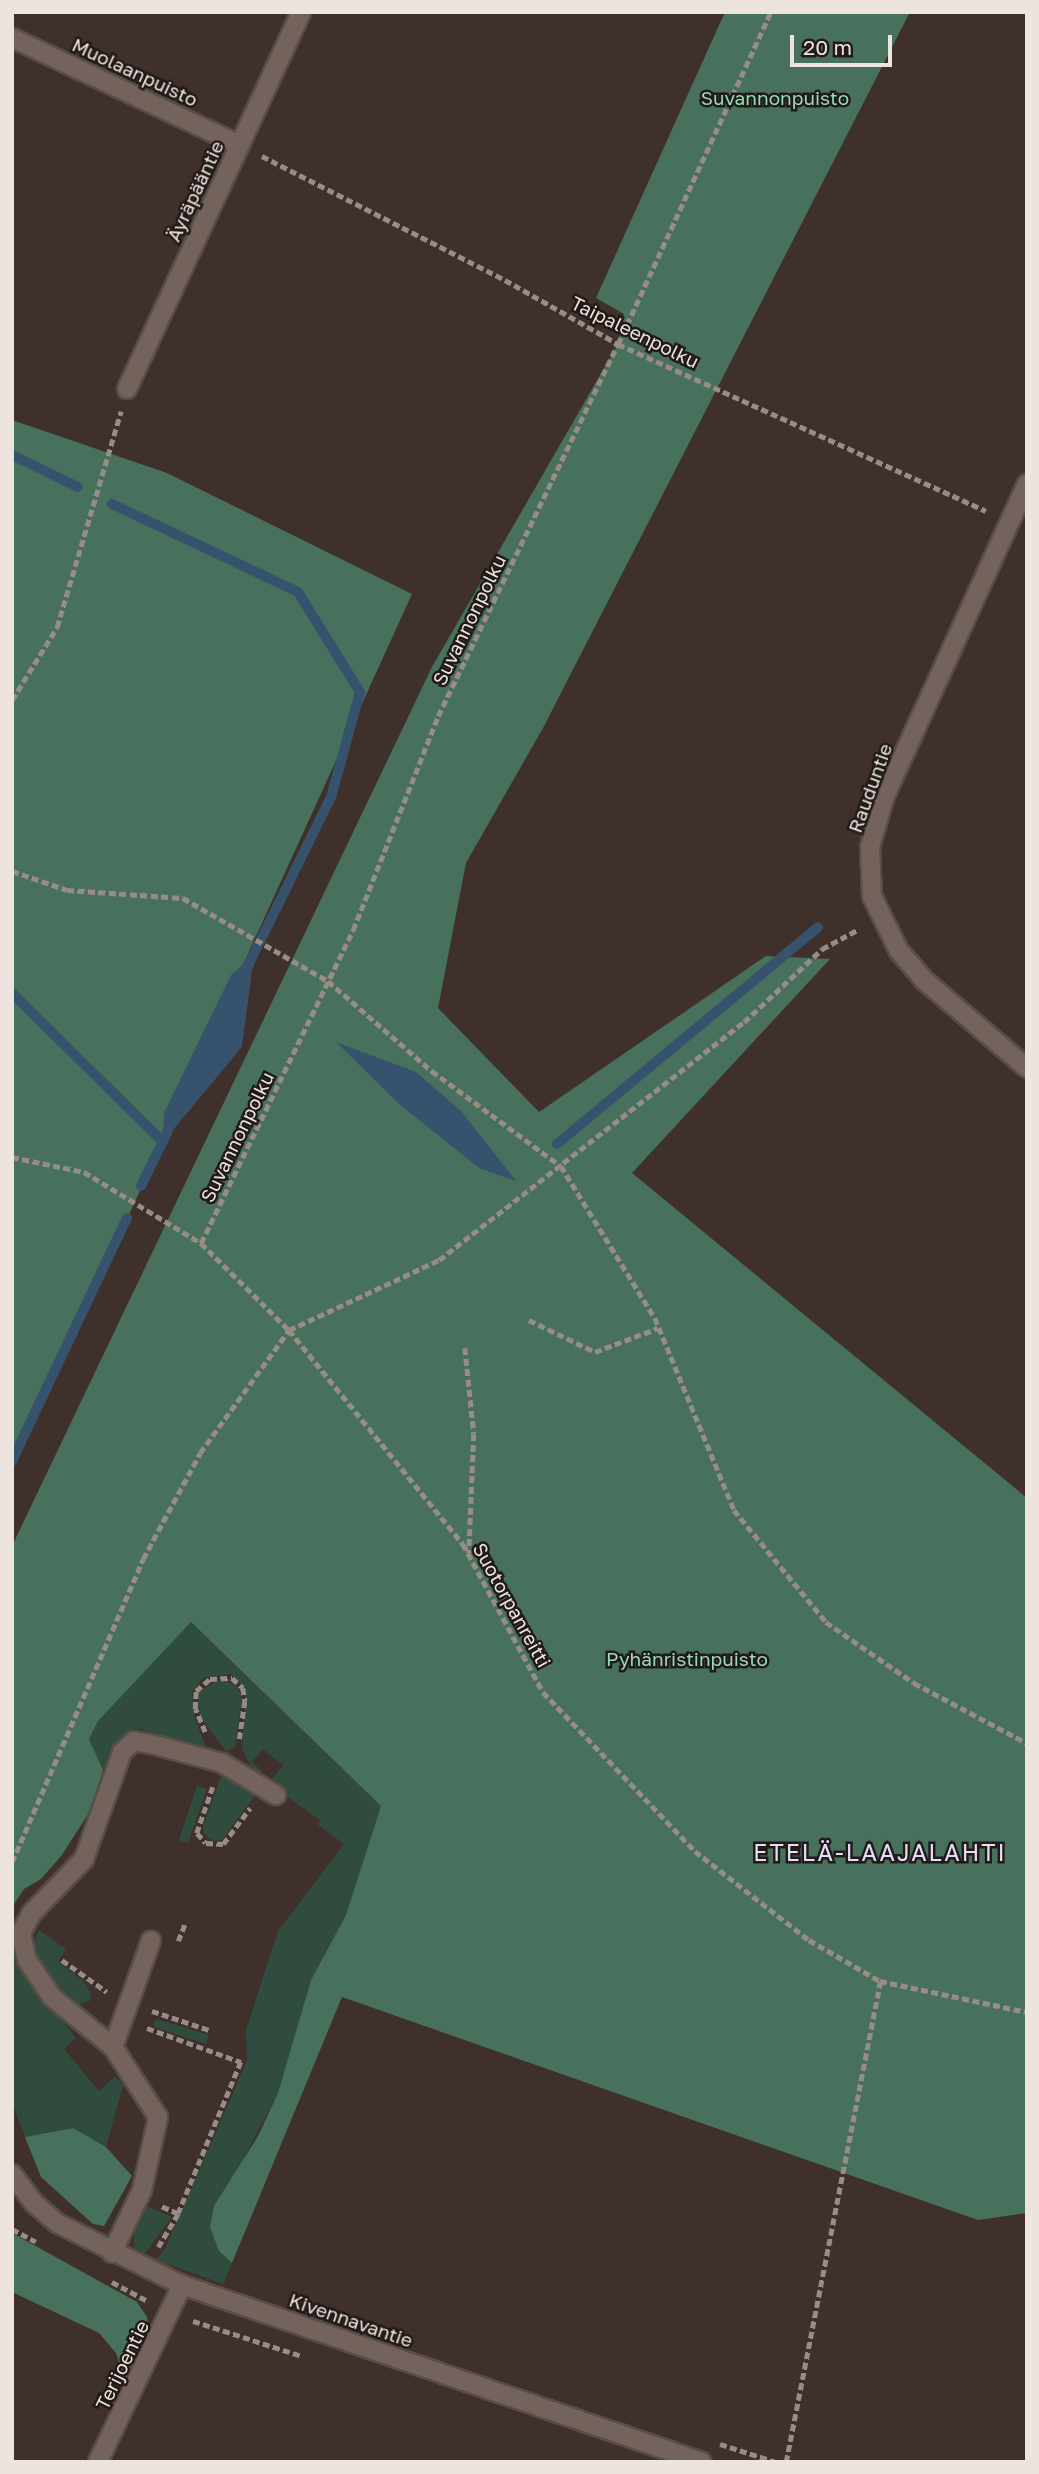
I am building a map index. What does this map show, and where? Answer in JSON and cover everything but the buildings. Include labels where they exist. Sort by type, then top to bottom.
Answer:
[{"type":"street","name":"Äyräpääntie","points":[[127,389],[301,12]]},
{"type":"street","name":"Muolaanpuisto","points":[[12,38],[239,145]]},
{"type":"street","name":"Rauduntie","points":[[1027,484],[876,819],[870,874],[880,919],[899,951],[924,980],[1027,1068]]},
{"type":"street","points":[[112,2253],[139,2197],[158,2118],[113,2047],[52,1997],[27,1960],[21,1933],[31,1914],[83,1859],[122,1752],[134,1741],[222,1763],[270,1791]]},
{"type":"street","points":[[113,2047],[151,1941]]},
{"type":"street","name":"Kivennavantie","points":[[12,2174],[47,2216],[112,2253],[182,2285],[702,2462]]},
{"type":"street","name":"Terijoentie","points":[[98,2462],[182,2285]]},
{"type":"path","name":"Suvannonpolku","points":[[201,1243],[328,981],[439,716],[618,344],[771,12]]},
{"type":"path","name":"Taipaleenpolku","points":[[239,145],[505,280],[618,344],[1009,521]]},
{"type":"path","points":[[12,700],[57,627],[127,389]]},
{"type":"path","points":[[12,871],[67,890],[183,898],[328,981],[432,1071],[561,1166],[616,1250],[658,1328],[734,1510],[826,1622],[914,1683],[1027,1743]]},
{"type":"path","points":[[12,1862],[143,1559],[200,1453],[289,1330],[439,1260],[744,1022],[822,949],[880,919]]},
{"type":"path","name":"Suotorpanreitti","points":[[12,1157],[84,1172],[201,1243],[289,1330],[469,1555],[543,1692],[695,1851],[809,1940],[880,1981],[1027,2012]]},
{"type":"path","points":[[529,1320],[594,1352],[658,1328]]},
{"type":"path","points":[[465,1348],[474,1434],[469,1555]]},
{"type":"path","points":[[222,1763],[197,1718],[194,1699],[201,1684],[226,1676],[238,1682],[245,1701],[237,1752],[222,1763],[197,1833],[206,1843],[223,1844],[270,1791]]},
{"type":"path","points":[[175,1949],[185,1924]]},
{"type":"path","points":[[62,1960],[127,2007]]},
{"type":"path","points":[[786,2462],[880,1981]]},
{"type":"path","points":[[131,2293],[178,2214],[240,2062],[151,2032],[146,2023],[156,1998]]},
{"type":"path","points":[[151,2010],[209,2029]]},
{"type":"path","points":[[139,2197],[178,2214]]},
{"type":"green space","name":"Pyhänristinpuisto","points":[[725,12],[910,12],[543,728],[466,863],[438,1008],[539,1112],[766,956],[830,959],[632,1173],[1027,1498],[1027,2213],[978,2220],[342,1997],[232,2263],[219,2251],[210,2227],[214,2206],[258,2136],[278,2093],[311,1980],[346,1915],[381,1806],[191,1622],[98,1721],[89,1739],[103,1770],[90,1811],[62,1855],[41,1879],[24,1889],[12,1907],[12,1546],[432,667],[618,344],[624,314],[596,298]]},
{"type":"green space","points":[[12,420],[167,473],[412,594],[12,1471]]},
{"type":"green space","points":[[191,1622],[381,1806],[346,1915],[311,1980],[278,2093],[239,2167],[219,2251],[232,2263],[223,2284],[156,2260],[165,2249],[247,2061],[246,2030],[278,1931],[344,1844],[318,1825],[320,1820],[282,1793],[272,1779],[283,1765],[263,1749],[252,1762],[262,1771],[260,1774],[250,1765],[242,1748],[246,1690],[231,1674],[203,1678],[192,1692],[195,1718],[207,1751],[191,1750],[140,1729],[130,1730],[103,1770],[89,1739],[98,1720]]},
{"type":"green space","points":[[220,1679],[237,1686],[242,1698],[235,1747],[226,1752],[198,1713],[199,1692]]},
{"type":"green space","points":[[221,1777],[236,1777],[259,1790],[222,1840],[214,1841],[203,1833],[203,1826]]},
{"type":"green space","points":[[197,1786],[207,1789],[188,1843],[179,1840]]},
{"type":"green space","points":[[39,1930],[66,1949],[58,1962],[83,1981],[91,1994],[90,2001],[76,2005],[51,1979],[35,1951],[34,1940]]},
{"type":"green space","points":[[12,1939],[17,1959],[76,2038],[64,2049],[99,2091],[115,2076],[123,2086],[106,2147],[72,2128],[25,2137],[12,2102]]},
{"type":"green space","points":[[156,2019],[209,2035],[206,2044],[153,2027]]},
{"type":"green space","points":[[73,2128],[106,2147],[132,2176],[104,2226],[93,2224],[41,2177],[25,2137]]},
{"type":"green space","points":[[144,2205],[172,2217],[145,2253],[135,2248],[133,2229]]},
{"type":"green space","points":[[12,2233],[137,2302],[147,2317],[149,2332],[125,2383],[116,2353],[99,2333],[12,2292]]},
{"type":"water","points":[[254,955],[242,1047],[163,1142],[164,1113],[231,975]]},
{"type":"water","points":[[336,1042],[416,1072],[461,1111],[516,1181],[479,1168],[398,1103]]},
{"type":"waterway","points":[[12,455],[78,487]]},
{"type":"waterway","points":[[112,504],[298,592],[360,692],[331,797],[248,966]]},
{"type":"waterway","points":[[557,1144],[818,927]]},
{"type":"waterway","points":[[12,993],[163,1142]]},
{"type":"waterway","points":[[141,1186],[168,1131]]},
{"type":"waterway","points":[[12,1461],[127,1218]]},
{"type":"district","name":"ETELÄ-LAAJALAHTI","points":[[880,1852]]},
{"type":"park label","name":"Suvannonpuisto","points":[[775,98]]}]
